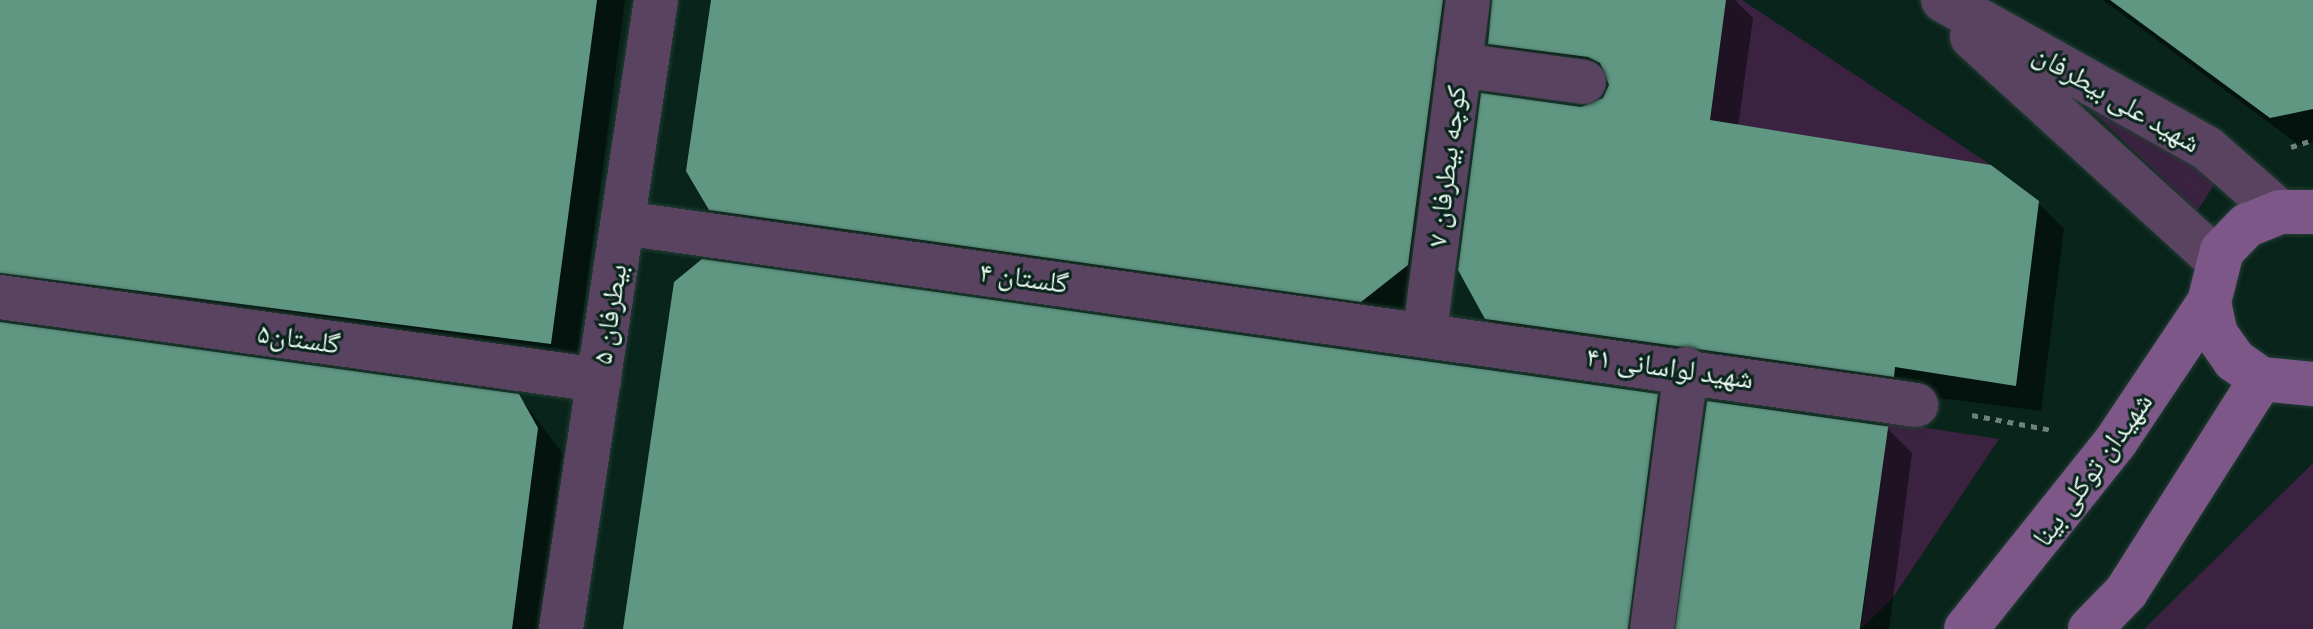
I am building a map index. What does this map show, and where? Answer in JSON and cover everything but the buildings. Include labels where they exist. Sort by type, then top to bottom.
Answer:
[{"type":"main road","name":"شهیدان توکلی بینا","points":[[1966,629],[2116,441],[2247,225],[2296,212]]},
{"type":"main road","points":[[2214,282],[2216,334],[2234,360],[2261,379],[2313,384]]},
{"type":"main road","points":[[2090,629],[2126,592],[2261,379]]},
{"type":"street","name":"بیطرفان ۵","points":[[561,629],[656,0]]},
{"type":"street","name":"کوچه بیطرفان ۷","points":[[1425,331],[1468,0]]},
{"type":"street","name":"شهید علی بیطرفان","points":[[1932,0],[2214,282]]},
{"type":"street","name":"شهید علی بیطرفان","points":[[1943,0],[2208,149],[2296,212]]},
{"type":"street","points":[[1459,65],[1584,82]]},
{"type":"street","name":"گلستان ۴","points":[[623,223],[1425,331]]},
{"type":"street","name":"گلستان۵","points":[[0,297],[599,380]]},
{"type":"street","name":"شهید لواسانی ۴۱","points":[[1425,331],[1916,405]]},
{"type":"street","points":[[1652,629],[1686,369]]},
{"type":"path","points":[[1916,405],[2116,441]]},
{"type":"shaded area","points":[[1726,0],[1742,0],[1991,165],[1710,121]]},
{"type":"shaded area","points":[[2039,61],[2218,179],[2197,211]]},
{"type":"shaded area","points":[[1888,422],[1999,439],[1892,599],[1861,629]]},
{"type":"shaded area","points":[[2313,463],[2313,629],[2145,629],[2146,627]]}]
